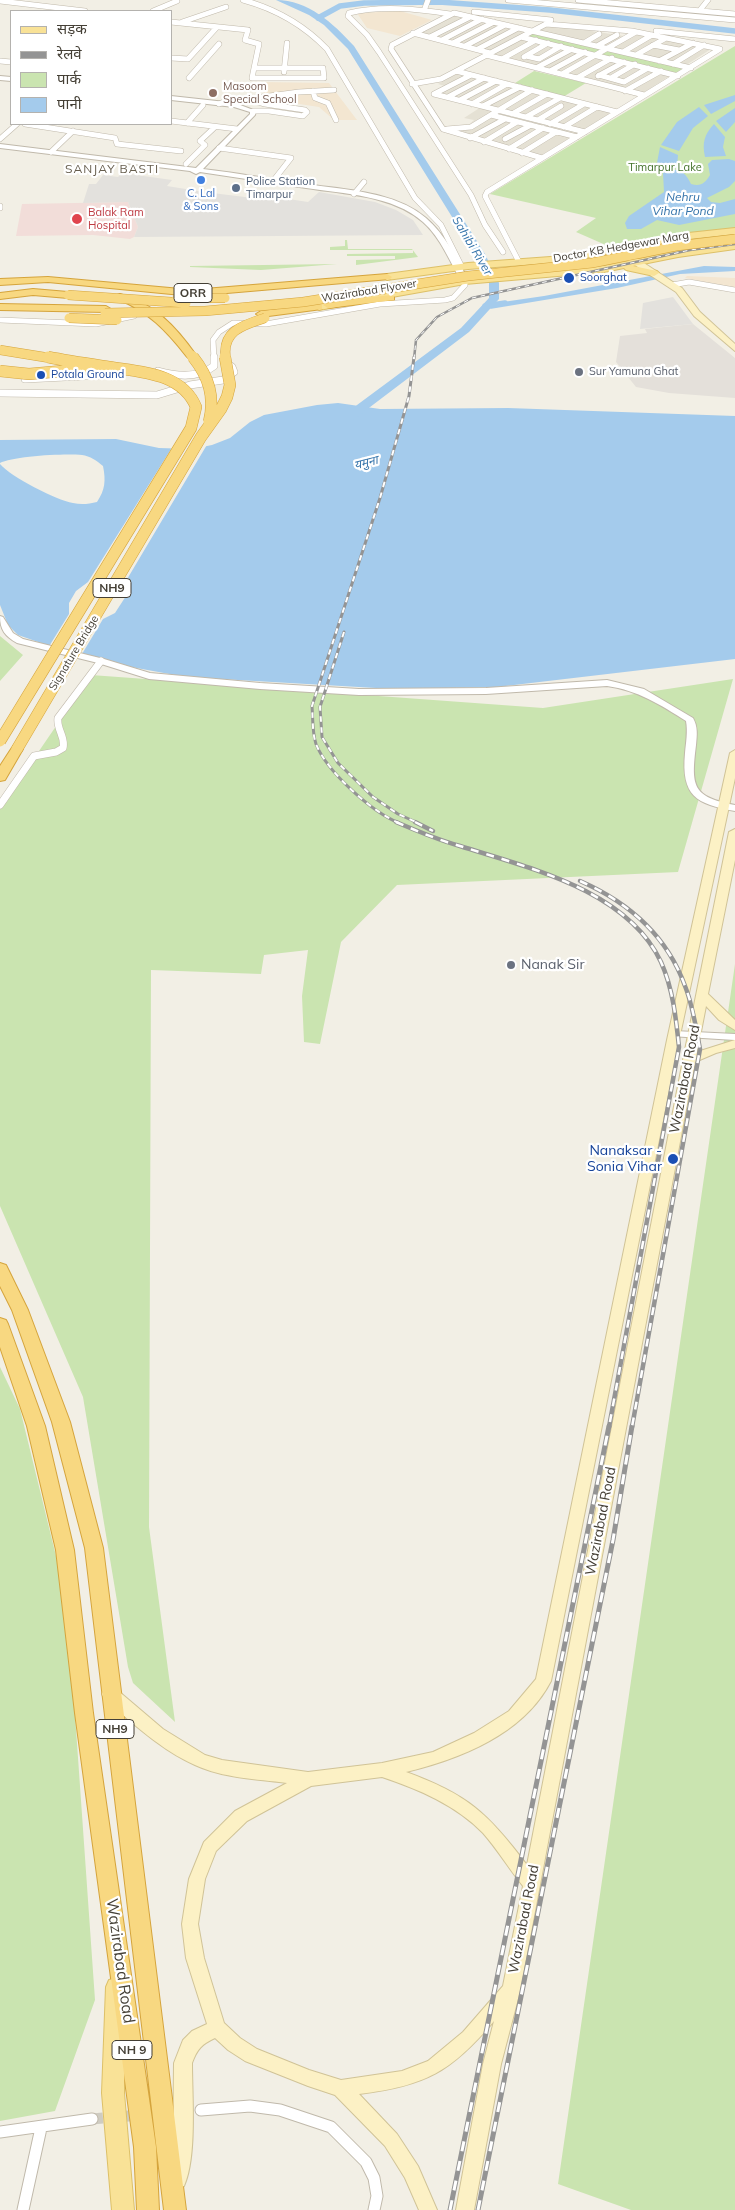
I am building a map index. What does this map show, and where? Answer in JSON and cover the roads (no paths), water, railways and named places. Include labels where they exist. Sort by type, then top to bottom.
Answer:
[{"type":"highway","name":"Wazirabad Flyover","points":[[0,314],[195,307],[316,296],[441,276],[578,261],[700,238],[735,235]]},
{"type":"highway","name":"Wazirabad Flyover","points":[[0,307],[186,312],[265,306],[735,239]]},
{"type":"highway","points":[[0,314],[189,321],[263,316],[538,276],[593,259]]},
{"type":"highway","points":[[68,294],[225,298],[274,294],[387,278]]},
{"type":"highway","name":"ORR","points":[[0,282],[22,279],[54,280],[192,293],[387,278]]},
{"type":"highway","points":[[0,287],[41,286],[84,289],[132,301],[146,307],[158,316],[205,373],[211,388],[212,414],[207,428]]},
{"type":"highway","points":[[0,296],[33,292],[176,302],[255,302]]},
{"type":"highway","name":"Signature Bridge","points":[[0,777],[207,428],[220,410],[229,390],[224,348],[228,336],[241,326],[263,316]]},
{"type":"highway","points":[[0,350],[135,370]]},
{"type":"highway","points":[[0,371],[29,374],[89,369],[135,370]]},
{"type":"highway","name":"Signature Bridge","points":[[0,741],[191,428],[196,407],[186,390],[165,378],[135,370]]},
{"type":"highway","name":"NH9","points":[[0,1268],[20,1310],[66,1440],[94,1548],[110,1694],[174,2206]]},
{"type":"highway","name":"NH9","points":[[0,1324],[36,1426],[65,1550],[84,1713],[110,1890]]},
{"type":"highway","name":"Wazirabad Road","points":[[110,1890],[145,2147],[148,2210]]},
{"type":"main road","name":"Doctor KB Hedgewar Marg","points":[[387,278],[459,267],[564,259],[593,259],[618,250],[660,240],[735,231]]},
{"type":"main road","points":[[658,272],[678,254],[660,240]]},
{"type":"main road","name":"Doctor KB Hedgewar Marg","points":[[324,306],[480,279],[604,269],[678,254],[735,246]]},
{"type":"main road","points":[[630,247],[648,260],[658,272]]},
{"type":"main road","points":[[618,250],[637,263],[658,272],[674,283],[696,314],[734,343]]},
{"type":"main road","points":[[564,259],[574,271]]},
{"type":"main road","points":[[593,259],[604,269],[638,269],[658,272]]},
{"type":"main road","name":"Wazirabad Road","points":[[308,1779],[382,1770],[436,1758],[480,1738],[514,1716],[543,1681],[674,1034],[730,808],[735,753]]},
{"type":"main road","name":"Wazirabad Road","points":[[465,2210],[492,2064],[511,1991],[689,1060],[735,832]]},
{"type":"main road","points":[[702,994],[723,1017],[735,1026]]},
{"type":"main road","points":[[689,1060],[712,1050],[735,1044]]},
{"type":"main road","points":[[110,1694],[157,1734],[200,1760],[222,1767],[308,1779]]},
{"type":"main road","points":[[382,1770],[418,1782],[455,1802],[488,1827],[531,1884]]},
{"type":"main road","points":[[308,1779],[241,1816],[210,1847],[197,1880],[190,1924],[197,1967],[217,2028],[234,2044],[251,2055],[308,2078],[341,2088],[390,2081],[421,2073],[458,2048],[511,1991]]},
{"type":"main road","points":[[117,1940],[113,2093],[122,2210]]},
{"type":"main road","points":[[174,2206],[182,2158],[182,2063],[189,2046],[198,2037],[217,2028]]},
{"type":"main road","points":[[341,2088],[391,2140],[412,2172],[428,2210]]},
{"type":"street","points":[[0,0],[78,10]]},
{"type":"street","points":[[0,376],[35,379],[111,375],[138,367],[152,368],[176,376],[198,375],[214,366],[212,345],[215,336],[235,322],[266,324],[380,304],[445,300],[457,294],[464,286],[460,282],[459,267],[441,225],[415,198],[327,49],[313,34],[273,8],[243,0]]},
{"type":"street","points":[[379,0],[383,10]]},
{"type":"street","points":[[425,8],[428,0]]},
{"type":"street","points":[[508,0],[735,20]]},
{"type":"street","points":[[578,0],[735,14]]},
{"type":"street","points":[[663,8],[669,0]]},
{"type":"street","points":[[700,10],[708,0]]},
{"type":"street","points":[[155,10],[177,1]]},
{"type":"street","points":[[179,23],[226,7]]},
{"type":"street","points":[[503,252],[485,225],[472,194],[372,42],[348,16],[349,13],[356,11],[425,8],[651,31],[714,35],[735,40]]},
{"type":"street","points":[[389,10],[456,13],[690,68]]},
{"type":"street","points":[[450,14],[391,47],[412,84],[443,129],[542,158]]},
{"type":"street","points":[[430,37],[470,17]]},
{"type":"street","points":[[442,40],[482,19]]},
{"type":"street","points":[[172,22],[249,31],[245,40],[259,44],[254,68],[252,78],[324,78],[323,68],[254,68]]},
{"type":"street","points":[[453,43],[494,22]]},
{"type":"street","points":[[412,84],[438,80],[547,24],[636,32],[720,49]]},
{"type":"street","points":[[465,46],[505,25]]},
{"type":"street","points":[[540,26],[557,30],[571,31],[575,29],[599,34]]},
{"type":"street","points":[[186,59],[217,28]]},
{"type":"street","points":[[478,50],[518,28]]},
{"type":"street","points":[[547,35],[557,30]]},
{"type":"street","points":[[584,43],[603,32],[627,37]]},
{"type":"street","points":[[562,74],[636,32]]},
{"type":"street","points":[[413,33],[465,46],[502,59],[550,72],[644,95]]},
{"type":"street","points":[[560,38],[566,34]]},
{"type":"street","points":[[597,46],[616,35]]},
{"type":"street","points":[[623,52],[652,35]]},
{"type":"street","points":[[572,40],[579,36]]},
{"type":"street","points":[[521,37],[612,58],[678,76]]},
{"type":"street","points":[[636,55],[666,38]]},
{"type":"street","points":[[502,59],[536,40]]},
{"type":"street","points":[[515,262],[485,194],[735,40]]},
{"type":"street","points":[[284,79],[287,43]]},
{"type":"street","points":[[514,62],[548,43]]},
{"type":"street","points":[[659,61],[692,43]]},
{"type":"street","points":[[189,78],[219,44]]},
{"type":"street","points":[[653,45],[679,50]]},
{"type":"street","points":[[673,64],[704,45]]},
{"type":"street","points":[[526,56],[539,59],[561,46]]},
{"type":"street","points":[[660,51],[666,48]]},
{"type":"street","points":[[536,68],[572,49]]},
{"type":"street","points":[[550,72],[585,52]]},
{"type":"street","points":[[647,58],[653,54]]},
{"type":"street","points":[[172,58],[204,61]]},
{"type":"street","points":[[577,78],[612,58]]},
{"type":"street","points":[[0,61],[10,60]]},
{"type":"street","points":[[589,81],[624,62]]},
{"type":"street","points":[[611,78],[635,64]]},
{"type":"street","points":[[599,76],[624,82],[648,68]]},
{"type":"street","points":[[456,71],[617,112]]},
{"type":"street","points":[[625,90],[661,71]]},
{"type":"street","points":[[423,100],[471,75]]},
{"type":"street","points":[[448,98],[484,78]]},
{"type":"street","points":[[460,100],[496,81]]},
{"type":"street","points":[[298,84],[299,92]]},
{"type":"street","points":[[472,104],[507,84]]},
{"type":"street","points":[[483,106],[520,87]]},
{"type":"street","points":[[219,104],[231,99],[334,90]]},
{"type":"street","points":[[443,129],[471,127],[532,90]]},
{"type":"street","points":[[313,91],[315,98],[328,103],[336,120]]},
{"type":"street","points":[[434,94],[584,132]]},
{"type":"street","points":[[512,114],[547,94]]},
{"type":"street","points":[[172,98],[241,106],[253,112],[269,111],[299,117],[307,112],[305,110],[264,104],[247,99]]},
{"type":"street","points":[[526,117],[560,98]]},
{"type":"street","points":[[550,124],[584,104]]},
{"type":"street","points":[[187,123],[203,105]]},
{"type":"street","points":[[538,120],[561,106]]},
{"type":"street","points":[[564,127],[597,107]]},
{"type":"street","points":[[197,171],[253,112]]},
{"type":"street","points":[[491,115],[577,137]]},
{"type":"street","points":[[470,138],[505,118]]},
{"type":"street","points":[[172,122],[237,130]]},
{"type":"street","points":[[484,142],[517,122]]},
{"type":"street","points":[[0,139],[16,125]]},
{"type":"street","points":[[48,125],[115,138],[117,144],[181,151]]},
{"type":"street","points":[[505,139],[531,125]]},
{"type":"street","points":[[186,164],[205,145],[200,142],[215,127]]},
{"type":"street","points":[[509,149],[543,128]]},
{"type":"street","points":[[51,152],[73,131]]},
{"type":"street","points":[[522,152],[556,132]]},
{"type":"street","points":[[493,136],[518,143]]},
{"type":"street","points":[[0,147],[197,171],[363,198],[402,211],[421,224],[459,267]]},
{"type":"street","points":[[0,147],[273,181],[382,200],[418,214],[437,235],[459,267]]},
{"type":"street","points":[[219,148],[291,158],[273,181]]},
{"type":"street","points":[[354,194],[364,182]]},
{"type":"street","points":[[674,283],[689,282],[735,290]]},
{"type":"street","points":[[0,320],[96,324],[122,317],[158,316]]},
{"type":"street","points":[[0,393],[162,394],[193,385],[223,380],[233,374],[232,367],[212,350]]},
{"type":"street","points":[[0,620],[10,635],[20,642],[159,677],[341,691],[486,691],[616,684],[654,696],[690,720],[692,730],[688,776],[690,787],[702,799],[730,808]]},
{"type":"street","points":[[0,805],[34,756],[56,752],[63,748],[65,743],[56,726],[58,718],[101,661]]},
{"type":"street","points":[[674,1034],[735,1037]]},
{"type":"street","points":[[201,2110],[250,2106],[280,2110],[331,2127],[366,2162],[374,2178],[377,2196],[374,2210]]},
{"type":"street","points":[[0,2132],[41,2128],[92,2119]]},
{"type":"street","points":[[23,2210],[41,2128]]},
{"type":"water","points":[[735,95],[735,101],[711,114],[704,105]]},
{"type":"water","points":[[699,107],[708,116],[693,128],[679,151],[661,145],[677,122]]},
{"type":"water","points":[[735,108],[735,122],[726,132],[716,121]]},
{"type":"water","points":[[714,124],[725,137],[723,147],[726,156],[705,157],[705,139]]},
{"type":"water","points":[[660,147],[678,155],[677,168],[656,168]]},
{"type":"water","name":"Nehru Vihar Pond","points":[[729,159],[735,161],[735,181],[729,187],[707,198],[711,202],[720,203],[735,199],[735,214],[679,225],[657,220],[641,229],[627,229],[625,223],[629,216],[664,192],[663,173],[672,170],[680,171],[691,184],[700,185],[710,175],[708,164],[712,160]]},
{"type":"water","points":[[704,266],[735,267],[735,271],[680,274],[617,288],[490,309],[496,303],[544,296]]},
{"type":"water","name":"यमुना","points":[[338,403],[380,409],[508,408],[735,416],[735,659],[497,687],[393,689],[186,677],[87,659],[18,635],[8,625],[0,605],[0,464],[34,487],[65,501],[79,504],[97,502],[102,493],[104,476],[103,466],[88,456],[82,455],[40,456],[0,463],[0,440],[116,439],[159,448],[192,449],[212,445],[230,438],[250,422],[264,415]]},
{"type":"waterway","name":"Sahibi River","points":[[280,0],[297,6],[327,23],[351,48],[480,254],[494,283],[494,299],[465,330],[345,421]]},
{"type":"waterway","points":[[318,18],[340,6],[364,3],[439,2],[550,10],[735,31]]},
{"type":"waterway","points":[[485,306],[505,303]]},
{"type":"tunnel","points":[[92,2119],[141,2115]]},
{"type":"railway","points":[[414,359],[416,340],[437,317],[472,298],[690,250],[735,244]]},
{"type":"railway","points":[[399,823],[388,818],[364,801],[330,767],[316,744],[313,730],[312,706],[380,498],[409,396],[414,357]]},
{"type":"railway","points":[[344,632],[320,707],[322,737],[338,763],[373,797],[398,814],[418,823]]},
{"type":"railway","points":[[396,822],[444,841],[545,873],[601,899],[625,917],[645,937],[665,972],[677,1025],[679,1047],[609,1427]]},
{"type":"railway","points":[[415,822],[433,831]]},
{"type":"railway","points":[[580,881],[598,889],[630,910],[657,936],[668,951],[688,994],[700,1049],[632,1427]]},
{"type":"railway","points":[[450,2210],[609,1426]]},
{"type":"railway","points":[[478,2210],[613,1540],[632,1426]]},
{"type":"place","name":"Masoom Special School","points":[[213,93]]},
{"type":"place","name":"C. Lal & Sons","points":[[201,180]]},
{"type":"place","name":"Police Station Timarpur","points":[[236,188]]},
{"type":"place","name":"Balak Ram Hospital","points":[[77,219]]},
{"type":"place","name":"Soorghat","points":[[569,278]]},
{"type":"place","name":"Sur Yamuna Ghat","points":[[579,372]]},
{"type":"place","name":"Potala Ground","points":[[41,375]]},
{"type":"place","name":"Nanak Sir","points":[[511,965]]},
{"type":"place","name":"Nanaksar - Sonia Vihar","points":[[673,1159]]},
{"type":"district","name":"SANJAY BASTI","points":[[112,169]]},
{"type":"park label","name":"Timarpur Lake","points":[[665,168]]}]
